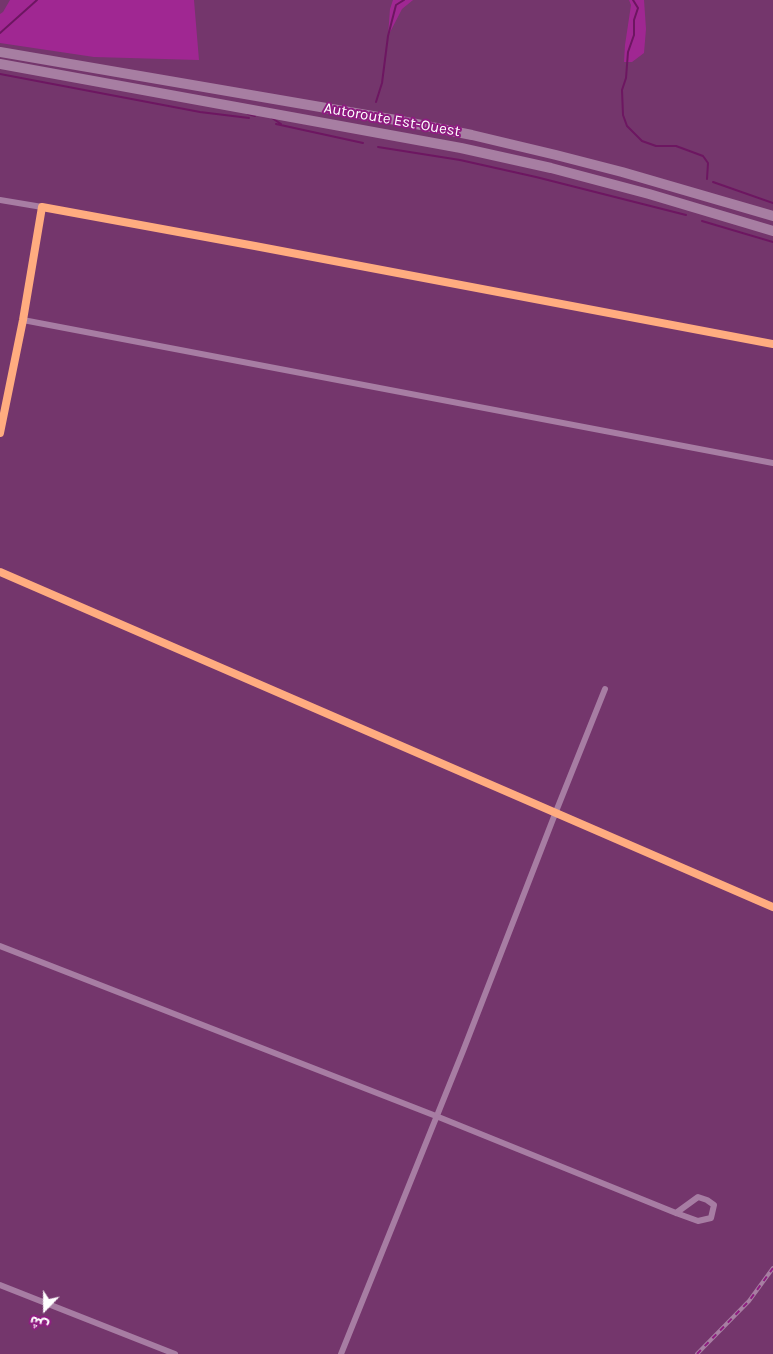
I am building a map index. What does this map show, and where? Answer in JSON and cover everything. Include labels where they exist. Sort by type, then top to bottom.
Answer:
[{"type":"highway","name":"Autoroute Est-Ouest","points":[[0,52],[386,118],[472,135],[622,172],[773,216]]},
{"type":"highway","name":"Autoroute Est-Ouest","points":[[0,64],[461,148],[551,168],[649,194],[773,231]]},
{"type":"street","points":[[0,200],[773,344]]},
{"type":"street","points":[[0,432],[23,320],[42,207]]},
{"type":"street","points":[[23,320],[773,462]]},
{"type":"street","points":[[0,572],[773,907]]},
{"type":"street","points":[[341,1354],[606,689]]},
{"type":"street","points":[[0,946],[436,1116],[698,1222],[711,1218],[714,1205],[698,1197],[676,1213]]},
{"type":"street","points":[[0,1285],[175,1354]]},
{"type":"shaded area","points":[[10,0],[194,0],[199,60],[94,57],[0,43],[0,14]]},
{"type":"shaded area","points":[[393,0],[413,0],[402,9],[388,36],[390,9]]},
{"type":"shaded area","points":[[629,0],[644,0],[646,29],[644,53],[632,62],[624,62],[631,5]]},
{"type":"waterway","points":[[0,33],[37,0]]},
{"type":"waterway","points":[[376,102],[382,83],[388,36],[396,5],[404,0]]},
{"type":"waterway","points":[[633,0],[638,8],[634,20],[634,35],[628,52],[626,78],[622,90],[623,115],[627,126],[642,141],[656,146],[676,146],[703,156],[708,163],[707,179]]},
{"type":"waterway","points":[[0,74],[200,112],[249,118]]},
{"type":"waterway","points":[[248,114],[255,116]]},
{"type":"waterway","points":[[272,118],[281,124]]},
{"type":"waterway","points":[[276,124],[363,143]]},
{"type":"waterway","points":[[378,147],[460,160],[686,215]]},
{"type":"waterway","points":[[713,182],[773,203]]},
{"type":"waterway","points":[[702,221],[773,242]]},
{"type":"railway","points":[[697,1354],[749,1301],[773,1268]]},
{"type":"cycle path","points":[[0,433],[23,320],[42,207],[773,344]]},
{"type":"cycle path","points":[[0,572],[773,907]]}]
